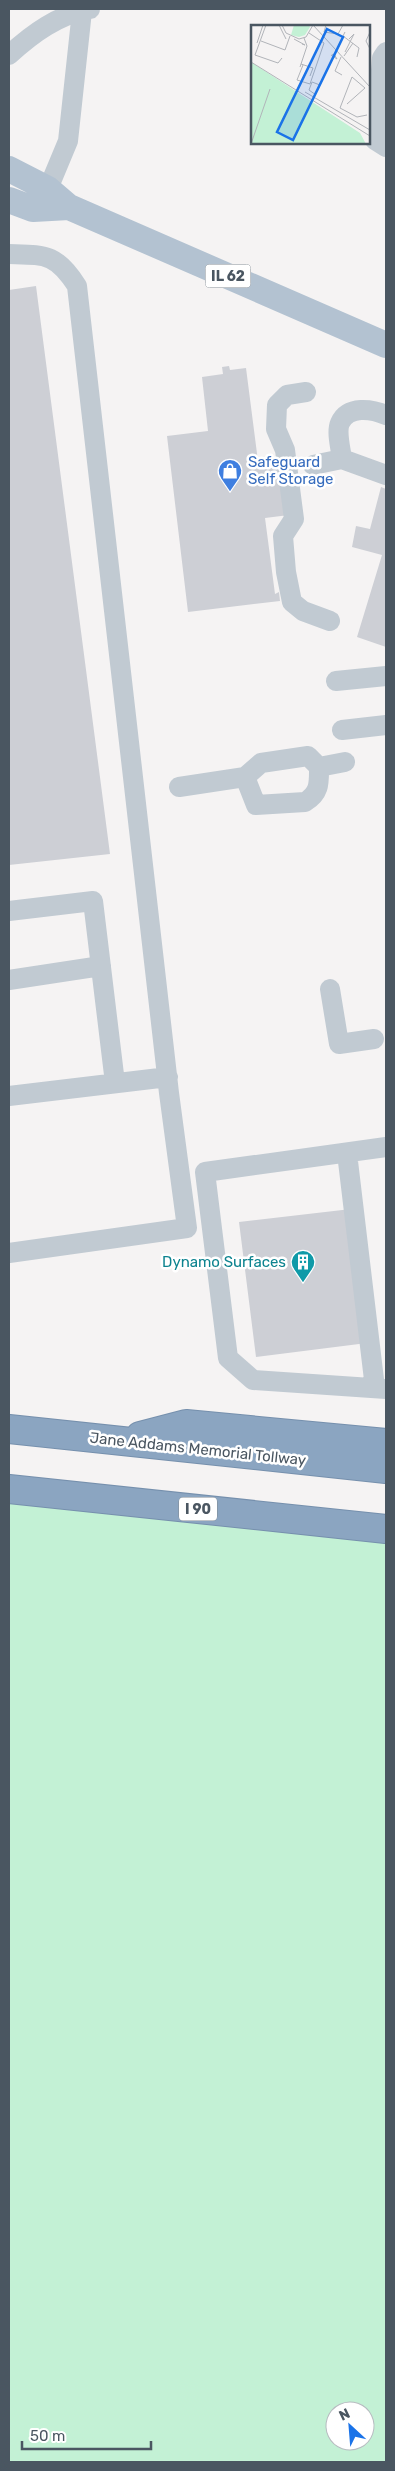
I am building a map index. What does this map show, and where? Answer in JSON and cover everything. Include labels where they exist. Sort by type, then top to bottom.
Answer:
[{"type":"highway","points":[[122,1440],[186,1424],[386,1443]]},
{"type":"highway","name":"Jane Addams Memorial Tollway","points":[[9,1429],[386,1469]]},
{"type":"highway","name":"I 90","points":[[9,1489],[386,1529]]},
{"type":"main road","name":"IL 62","points":[[9,169],[48,189],[69,207],[386,345]]},
{"type":"main road","name":"IL 62","points":[[9,200],[33,209],[69,207]]},
{"type":"lane","points":[[9,54],[32,34],[66,16],[86,10],[68,141],[48,189]]},
{"type":"lane","points":[[386,52],[382,58],[383,91],[375,140],[386,147]]},
{"type":"lane","points":[[9,254],[44,255],[65,267],[77,286],[187,1228],[9,1253]]},
{"type":"lane","points":[[306,392],[287,395],[277,404],[276,429],[285,450],[294,519],[282,536],[292,602],[303,611],[330,621]]},
{"type":"lane","points":[[342,459],[339,425],[344,417],[357,409],[376,411],[386,415]]},
{"type":"lane","points":[[313,465],[342,459],[386,475]]},
{"type":"lane","points":[[336,681],[386,676]]},
{"type":"lane","points":[[342,730],[386,725]]},
{"type":"lane","points":[[179,787],[246,777],[261,763],[308,756],[319,768],[320,788],[312,798],[305,802],[256,805],[246,777]]},
{"type":"lane","points":[[319,768],[345,762]]},
{"type":"lane","points":[[9,911],[94,901],[115,1083]]},
{"type":"lane","points":[[9,980],[101,966]]},
{"type":"lane","points":[[330,989],[339,1044],[374,1039]]},
{"type":"lane","points":[[9,1096],[168,1077]]},
{"type":"lane","points":[[347,1152],[380,1388],[253,1380],[228,1358],[205,1172],[347,1152],[386,1147]]},
{"type":"green space","points":[[9,1492],[386,1532],[386,2462],[9,2462]]},
{"type":"building","points":[[36,286],[110,854],[9,865],[9,290]]},
{"type":"building","name":"Safeguard Self Storage","points":[[229,366],[230,370],[246,368],[259,469],[283,466],[289,515],[265,518],[275,594],[279,592],[280,601],[188,612],[167,436],[208,431],[202,377],[223,374],[222,367]]},
{"type":"building","points":[[381,487],[386,489],[386,647],[357,637],[382,555],[352,547],[356,526],[370,529]]},
{"type":"building","name":"Dynamo Surfaces","points":[[351,1209],[367,1343],[256,1357],[239,1222]]},
{"type":"place","name":"Safeguard Self Storage","points":[[230,492]]},
{"type":"place","name":"Dynamo Surfaces","points":[[303,1283]]}]
